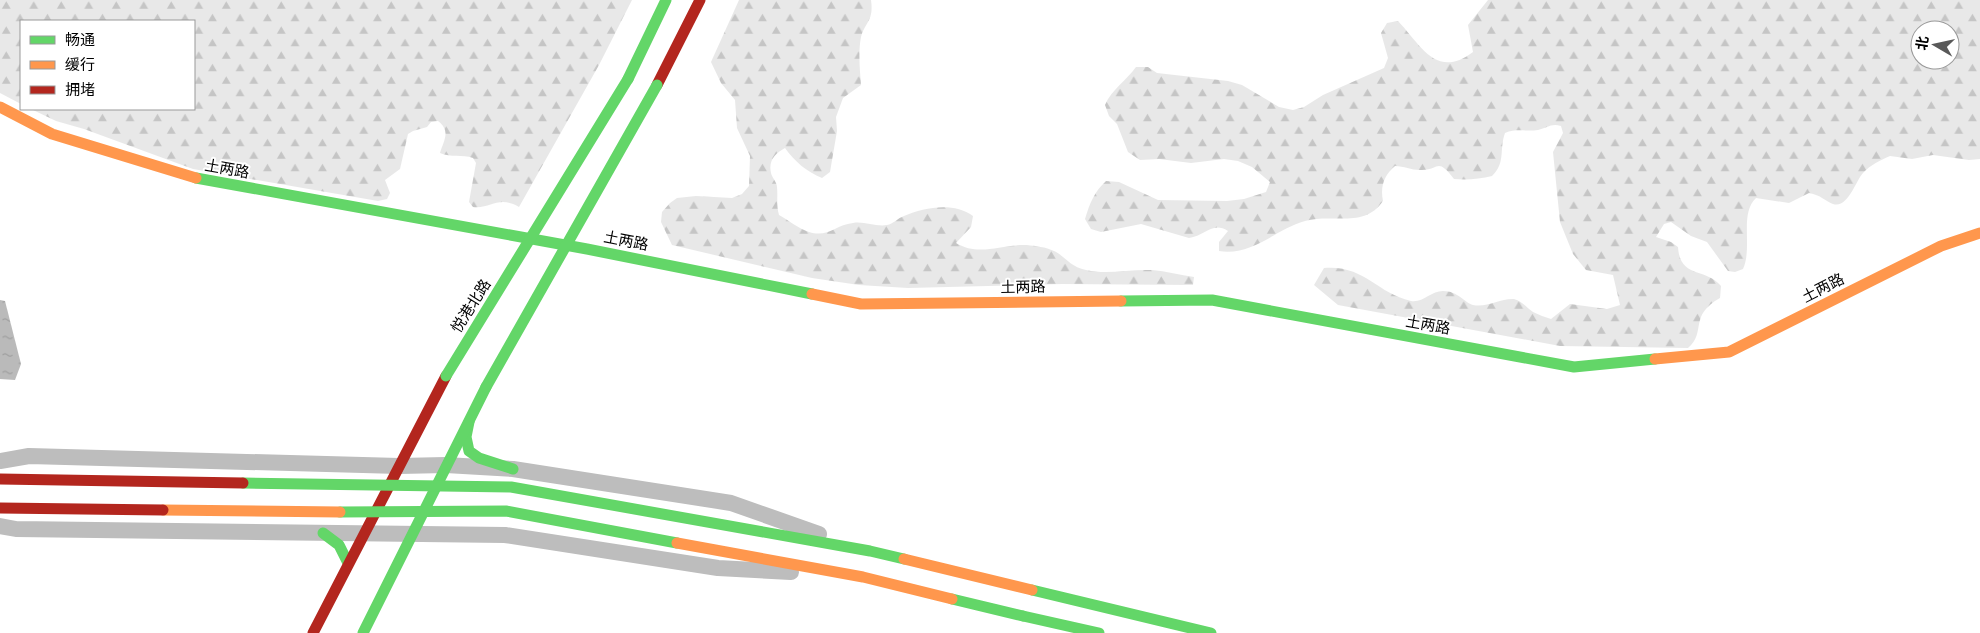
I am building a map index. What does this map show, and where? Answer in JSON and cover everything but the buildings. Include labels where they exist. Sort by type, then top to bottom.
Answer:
[{"type":"main road","name":"悦港北路","points":[[312,633],[446,376],[628,79],[666,0]]},
{"type":"main road","points":[[363,633],[486,387],[657,85],[700,0]]},
{"type":"main road","name":"土两路","points":[[0,107],[52,134],[193,178],[587,249],[861,304],[1212,300],[1574,367],[1729,352],[1941,246],[1980,233]]},
{"type":"main road","points":[[470,419],[466,437],[469,451],[479,458],[513,469]]},
{"type":"main road","points":[[0,479],[511,487],[870,551],[1211,633]]},
{"type":"main road","points":[[0,508],[296,512],[506,512],[863,577],[1099,633]]},
{"type":"main road","points":[[323,533],[337,540],[344,549],[348,563]]},
{"type":"main road","points":[[1024,616],[1067,633]]},
{"type":"street","points":[[0,461],[30,456],[399,466],[446,465],[513,469],[731,504],[870,551]]},
{"type":"street","points":[[0,526],[16,529],[505,535],[718,568],[863,577]]},
{"type":"green space","points":[[0,0],[632,0],[599,65],[519,207],[506,202],[500,202],[473,207],[469,202],[476,163],[473,158],[440,153],[445,140],[445,132],[438,121],[431,122],[427,127],[408,134],[400,169],[385,180],[390,193],[387,199],[378,201],[193,169],[84,129],[56,121],[33,110],[195,110],[195,20],[20,20],[20,103],[0,93]]},
{"type":"green space","points":[[739,0],[871,0],[870,17],[860,43],[861,85],[843,98],[836,117],[837,131],[830,172],[822,178],[816,176],[801,166],[785,148],[776,155],[771,164],[772,175],[777,185],[779,215],[801,229],[821,233],[853,223],[887,225],[921,210],[948,207],[973,216],[971,227],[956,243],[965,247],[982,250],[1018,245],[1037,246],[1058,253],[1080,269],[1102,272],[1162,271],[1194,277],[1193,285],[1062,284],[908,288],[859,285],[812,278],[672,245],[661,222],[662,212],[670,203],[677,198],[696,196],[732,198],[742,194],[749,186],[750,156],[737,128],[735,100],[721,83],[711,62]]},
{"type":"green space","points":[[1488,0],[1980,0],[1980,159],[1969,160],[1933,155],[1912,159],[1890,156],[1866,170],[1847,198],[1838,204],[1833,204],[1817,195],[1809,193],[1789,203],[1756,198],[1748,213],[1746,260],[1743,269],[1735,272],[1728,271],[1707,242],[1691,236],[1671,222],[1664,224],[1656,237],[1671,242],[1678,247],[1683,264],[1688,268],[1708,276],[1721,286],[1720,298],[1704,311],[1697,336],[1688,348],[1560,346],[1338,305],[1314,285],[1324,268],[1338,268],[1360,275],[1388,292],[1411,301],[1443,291],[1453,293],[1470,304],[1478,306],[1514,299],[1533,312],[1551,319],[1570,304],[1607,309],[1620,305],[1613,275],[1586,270],[1573,254],[1560,222],[1553,152],[1563,133],[1561,126],[1558,125],[1538,130],[1505,133],[1501,161],[1492,176],[1454,179],[1441,166],[1420,170],[1395,166],[1388,173],[1384,182],[1382,191],[1383,201],[1375,210],[1367,215],[1357,218],[1326,218],[1305,221],[1242,250],[1231,252],[1219,251],[1219,242],[1228,231],[1222,228],[1213,228],[1189,238],[1141,224],[1101,232],[1091,229],[1085,219],[1093,198],[1106,181],[1119,182],[1158,200],[1227,201],[1244,199],[1266,192],[1270,182],[1252,167],[1238,161],[1224,159],[1191,163],[1159,159],[1140,160],[1128,152],[1117,124],[1109,116],[1105,105],[1111,94],[1136,67],[1148,67],[1157,73],[1228,81],[1242,85],[1279,107],[1293,110],[1304,107],[1323,95],[1384,68],[1388,58],[1381,33],[1387,23],[1398,21],[1422,49],[1439,61],[1460,60],[1473,52],[1468,25]]},
{"type":"water","points":[[0,300],[5,301],[21,364],[15,380],[0,379]]},
{"type":"traffic: fast","points":[[628,79],[666,0]]},
{"type":"traffic: fast","points":[[446,376],[628,79]]},
{"type":"traffic: fast","points":[[486,387],[657,85]]},
{"type":"traffic: fast","points":[[196,178],[587,249],[812,294]]},
{"type":"traffic: fast","points":[[1121,301],[1212,300],[1574,367],[1655,359]]},
{"type":"traffic: fast","points":[[363,633],[486,387]]},
{"type":"traffic: fast","points":[[469,422],[466,437],[469,451],[479,458],[513,469]]},
{"type":"traffic: fast","points":[[243,483],[511,487],[870,551],[904,559]]},
{"type":"traffic: fast","points":[[340,512],[506,511],[677,543]]},
{"type":"traffic: fast","points":[[323,533],[339,545],[348,563]]},
{"type":"traffic: fast","points":[[1032,590],[1211,633]]},
{"type":"traffic: fast","points":[[952,599],[1023,616]]},
{"type":"traffic: fast","points":[[1023,616],[1099,633]]},
{"type":"traffic: slow","points":[[0,107],[52,134],[196,178]]},
{"type":"traffic: slow","points":[[1655,359],[1729,352],[1941,246],[1980,233]]},
{"type":"traffic: slow","points":[[812,294],[861,304],[1121,301]]},
{"type":"traffic: slow","points":[[163,510],[340,512]]},
{"type":"traffic: slow","points":[[677,543],[863,577],[952,599]]},
{"type":"traffic: slow","points":[[904,559],[1032,590]]},
{"type":"traffic: jam","points":[[657,85],[700,0]]},
{"type":"traffic: jam","points":[[313,633],[446,376]]},
{"type":"traffic: jam","points":[[0,479],[243,483]]},
{"type":"traffic: jam","points":[[0,508],[163,510]]}]
